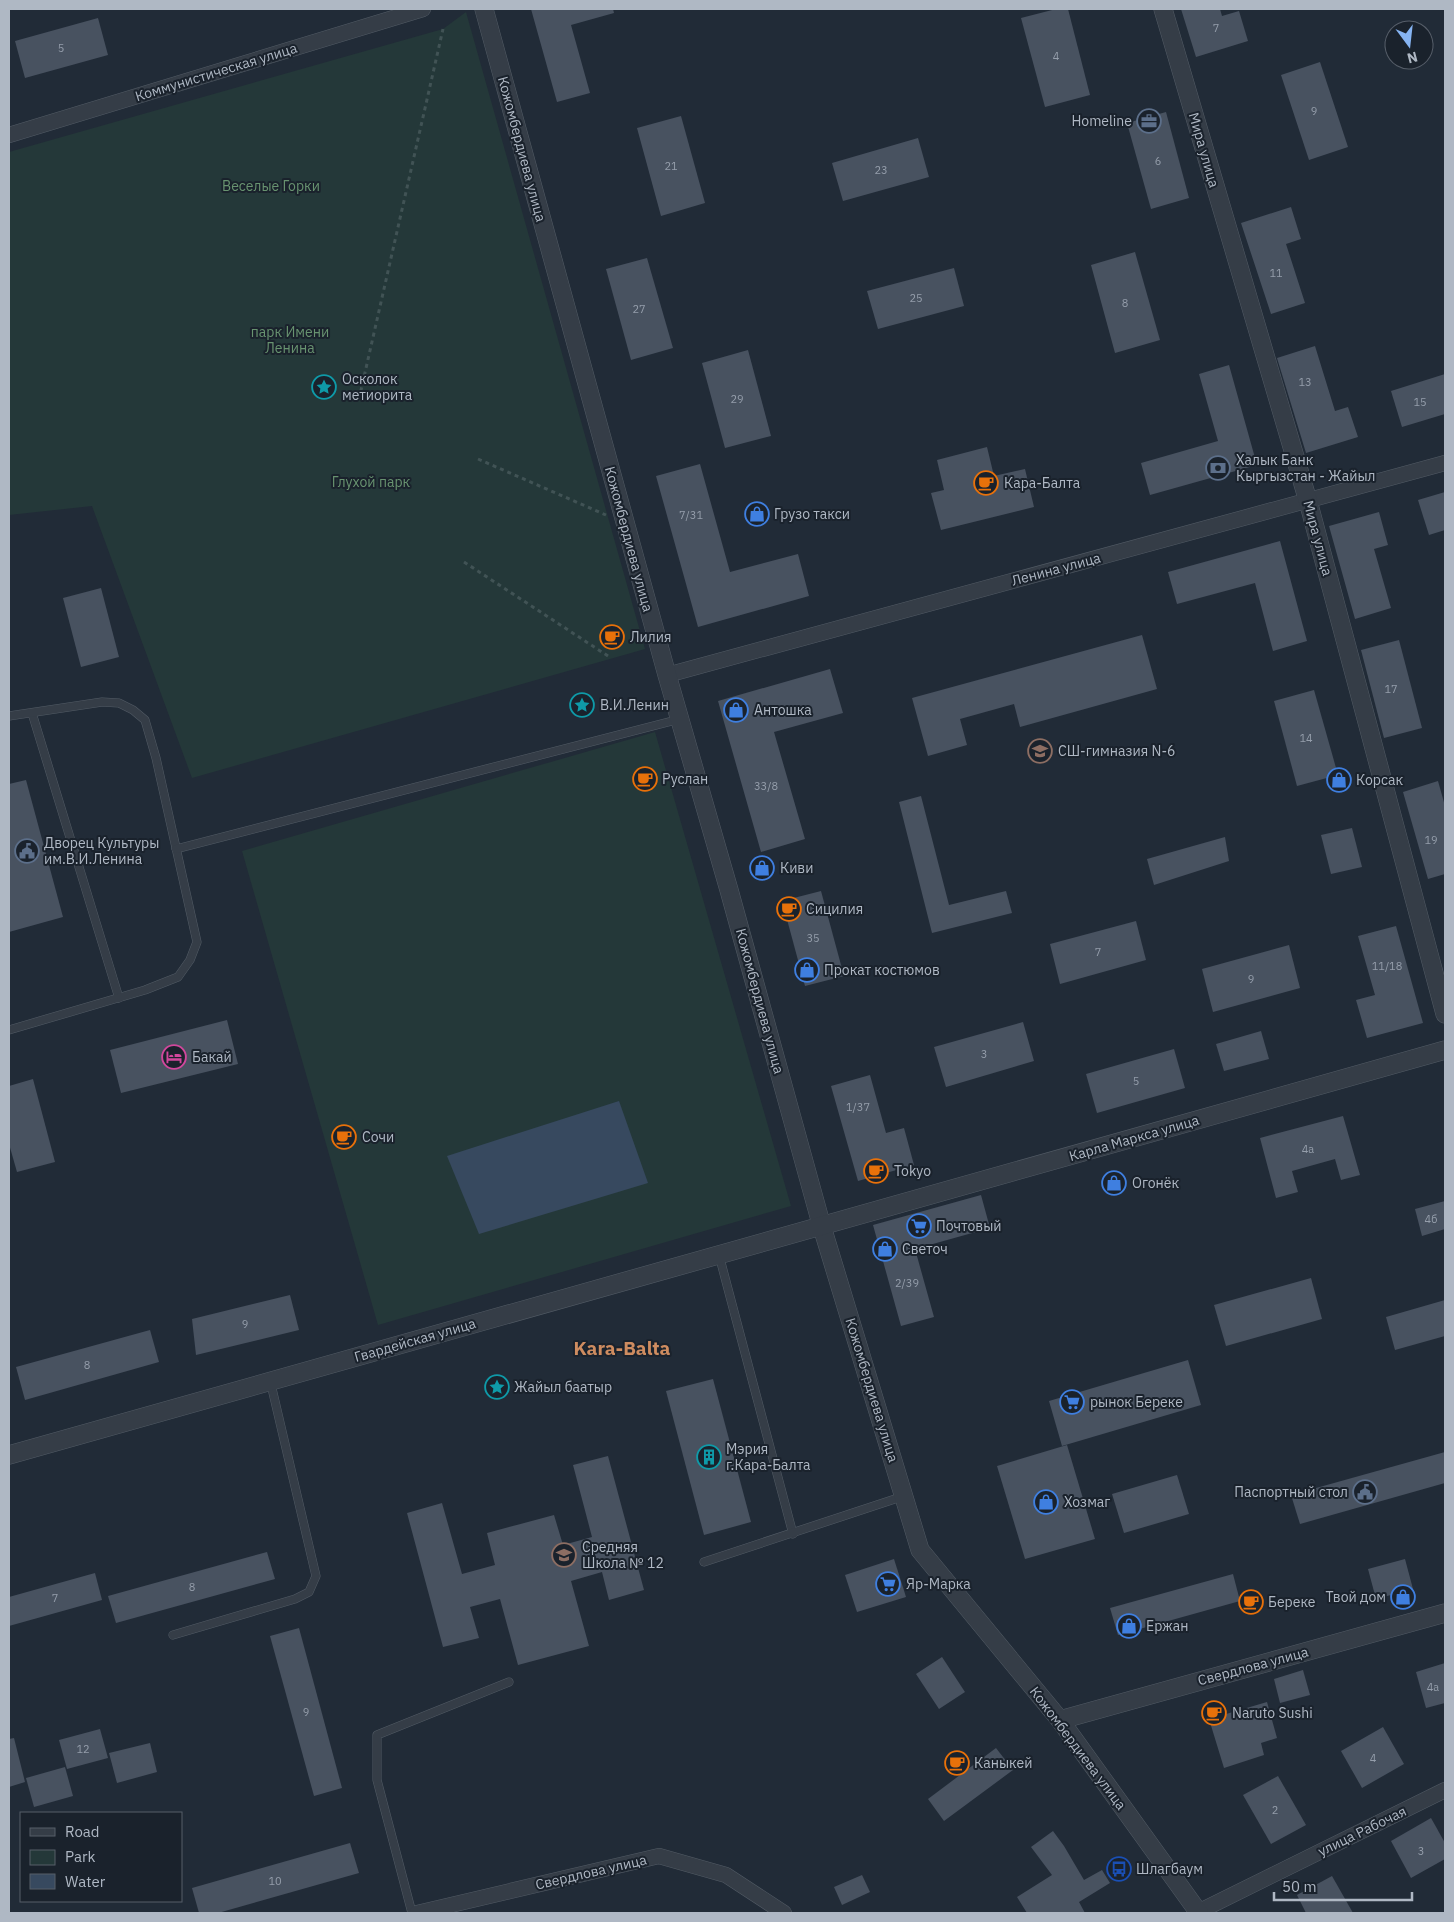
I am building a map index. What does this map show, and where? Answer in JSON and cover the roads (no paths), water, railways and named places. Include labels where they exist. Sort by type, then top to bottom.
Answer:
[{"type":"street","name":"Коммунистическая улица","points":[[9,135],[423,9]]},
{"type":"street","name":"Кожомбердиева улица","points":[[484,9],[667,675],[729,890],[822,1227],[920,1550],[1060,1720],[1199,1913]]},
{"type":"street","name":"Мира улица","points":[[1163,9],[1308,501],[1445,1014]]},
{"type":"street","name":"Ленина улица","points":[[667,675],[1445,463]]},
{"type":"street","name":"Карла Маркса улица","points":[[822,1227],[1445,1050]]},
{"type":"street","name":"Гвардейская улица","points":[[9,1455],[270,1380],[822,1227]]},
{"type":"street","name":"Свердлова улица","points":[[1060,1720],[1445,1613]]},
{"type":"street","name":"улица Рабочая","points":[[1199,1913],[1445,1790]]},
{"type":"street","name":"Свердлова улица","points":[[417,1913],[438,1911],[659,1856],[726,1875],[784,1913]]},
{"type":"lane","points":[[9,716],[102,702],[119,703],[133,710],[145,720],[156,758],[197,942],[190,960],[178,977],[145,990],[9,1030]]},
{"type":"lane","points":[[32,713],[119,998]]},
{"type":"lane","points":[[176,849],[680,719]]},
{"type":"lane","points":[[719,1255],[793,1534]]},
{"type":"lane","points":[[173,1636],[295,1598],[309,1592],[316,1576],[270,1380]]},
{"type":"lane","points":[[704,1562],[904,1496]]},
{"type":"lane","points":[[412,1913],[377,1780],[377,1735],[510,1682]]},
{"type":"water","points":[[619,1101],[648,1183],[479,1234],[447,1156]]},
{"type":"place","name":"Homeline","points":[[1149,121]]},
{"type":"place","name":"Осколок метиорита","points":[[324,387]]},
{"type":"place","name":"Халык Банк Кыргызстан - Жайыл","points":[[1218,468]]},
{"type":"place","name":"Кара-Балта","points":[[986,483]]},
{"type":"place","name":"Грузо такси","points":[[757,514]]},
{"type":"place","name":"Лилия","points":[[612,637]]},
{"type":"place","name":"В.И.Ленин","points":[[582,705]]},
{"type":"place","name":"Антошка","points":[[736,710]]},
{"type":"place","name":"СШ-гимназия N-6","points":[[1040,751]]},
{"type":"place","name":"Руслан","points":[[645,779]]},
{"type":"place","name":"Корсак","points":[[1339,780]]},
{"type":"place","name":"Дворец Культуры им.В.И.Ленина","points":[[27,851]]},
{"type":"place","name":"Киви","points":[[762,868]]},
{"type":"place","name":"Сицилия","points":[[789,909]]},
{"type":"place","name":"Прокат костюмов","points":[[807,970]]},
{"type":"place","name":"Бакай","points":[[174,1057]]},
{"type":"place","name":"Сочи","points":[[344,1137]]},
{"type":"place","name":"Tokyo","points":[[876,1171]]},
{"type":"place","name":"Огонёк","points":[[1114,1183]]},
{"type":"place","name":"Почтовый","points":[[919,1226]]},
{"type":"place","name":"Светоч","points":[[885,1249]]},
{"type":"place","name":"Жайыл баатыр","points":[[497,1387]]},
{"type":"place","name":"рынок Береке","points":[[1072,1402]]},
{"type":"place","name":"Мэрия г.Кара-Балта","points":[[709,1457]]},
{"type":"place","name":"Паспортный стол","points":[[1365,1492]]},
{"type":"place","name":"Хозмаг","points":[[1046,1502]]},
{"type":"place","name":"Средняя Школа № 12","points":[[564,1555]]},
{"type":"place","name":"Яр-Марка","points":[[888,1584]]},
{"type":"place","name":"Твой дом","points":[[1403,1597]]},
{"type":"place","name":"Береке","points":[[1251,1602]]},
{"type":"place","name":"Ержан","points":[[1129,1626]]},
{"type":"place","name":"Naruto Sushi","points":[[1214,1713]]},
{"type":"place","name":"Каныкей","points":[[957,1763]]},
{"type":"place","name":"Шлагбаум","points":[[1119,1869]]},
{"type":"district","name":"Kara-Balta","points":[[622,1348]]},
{"type":"park label","name":"Веселые Горки","points":[[271,186]]},
{"type":"park label","name":"парк Имени Ленина","points":[[290,340]]},
{"type":"park label","name":"Глухой парк","points":[[371,482]]}]
